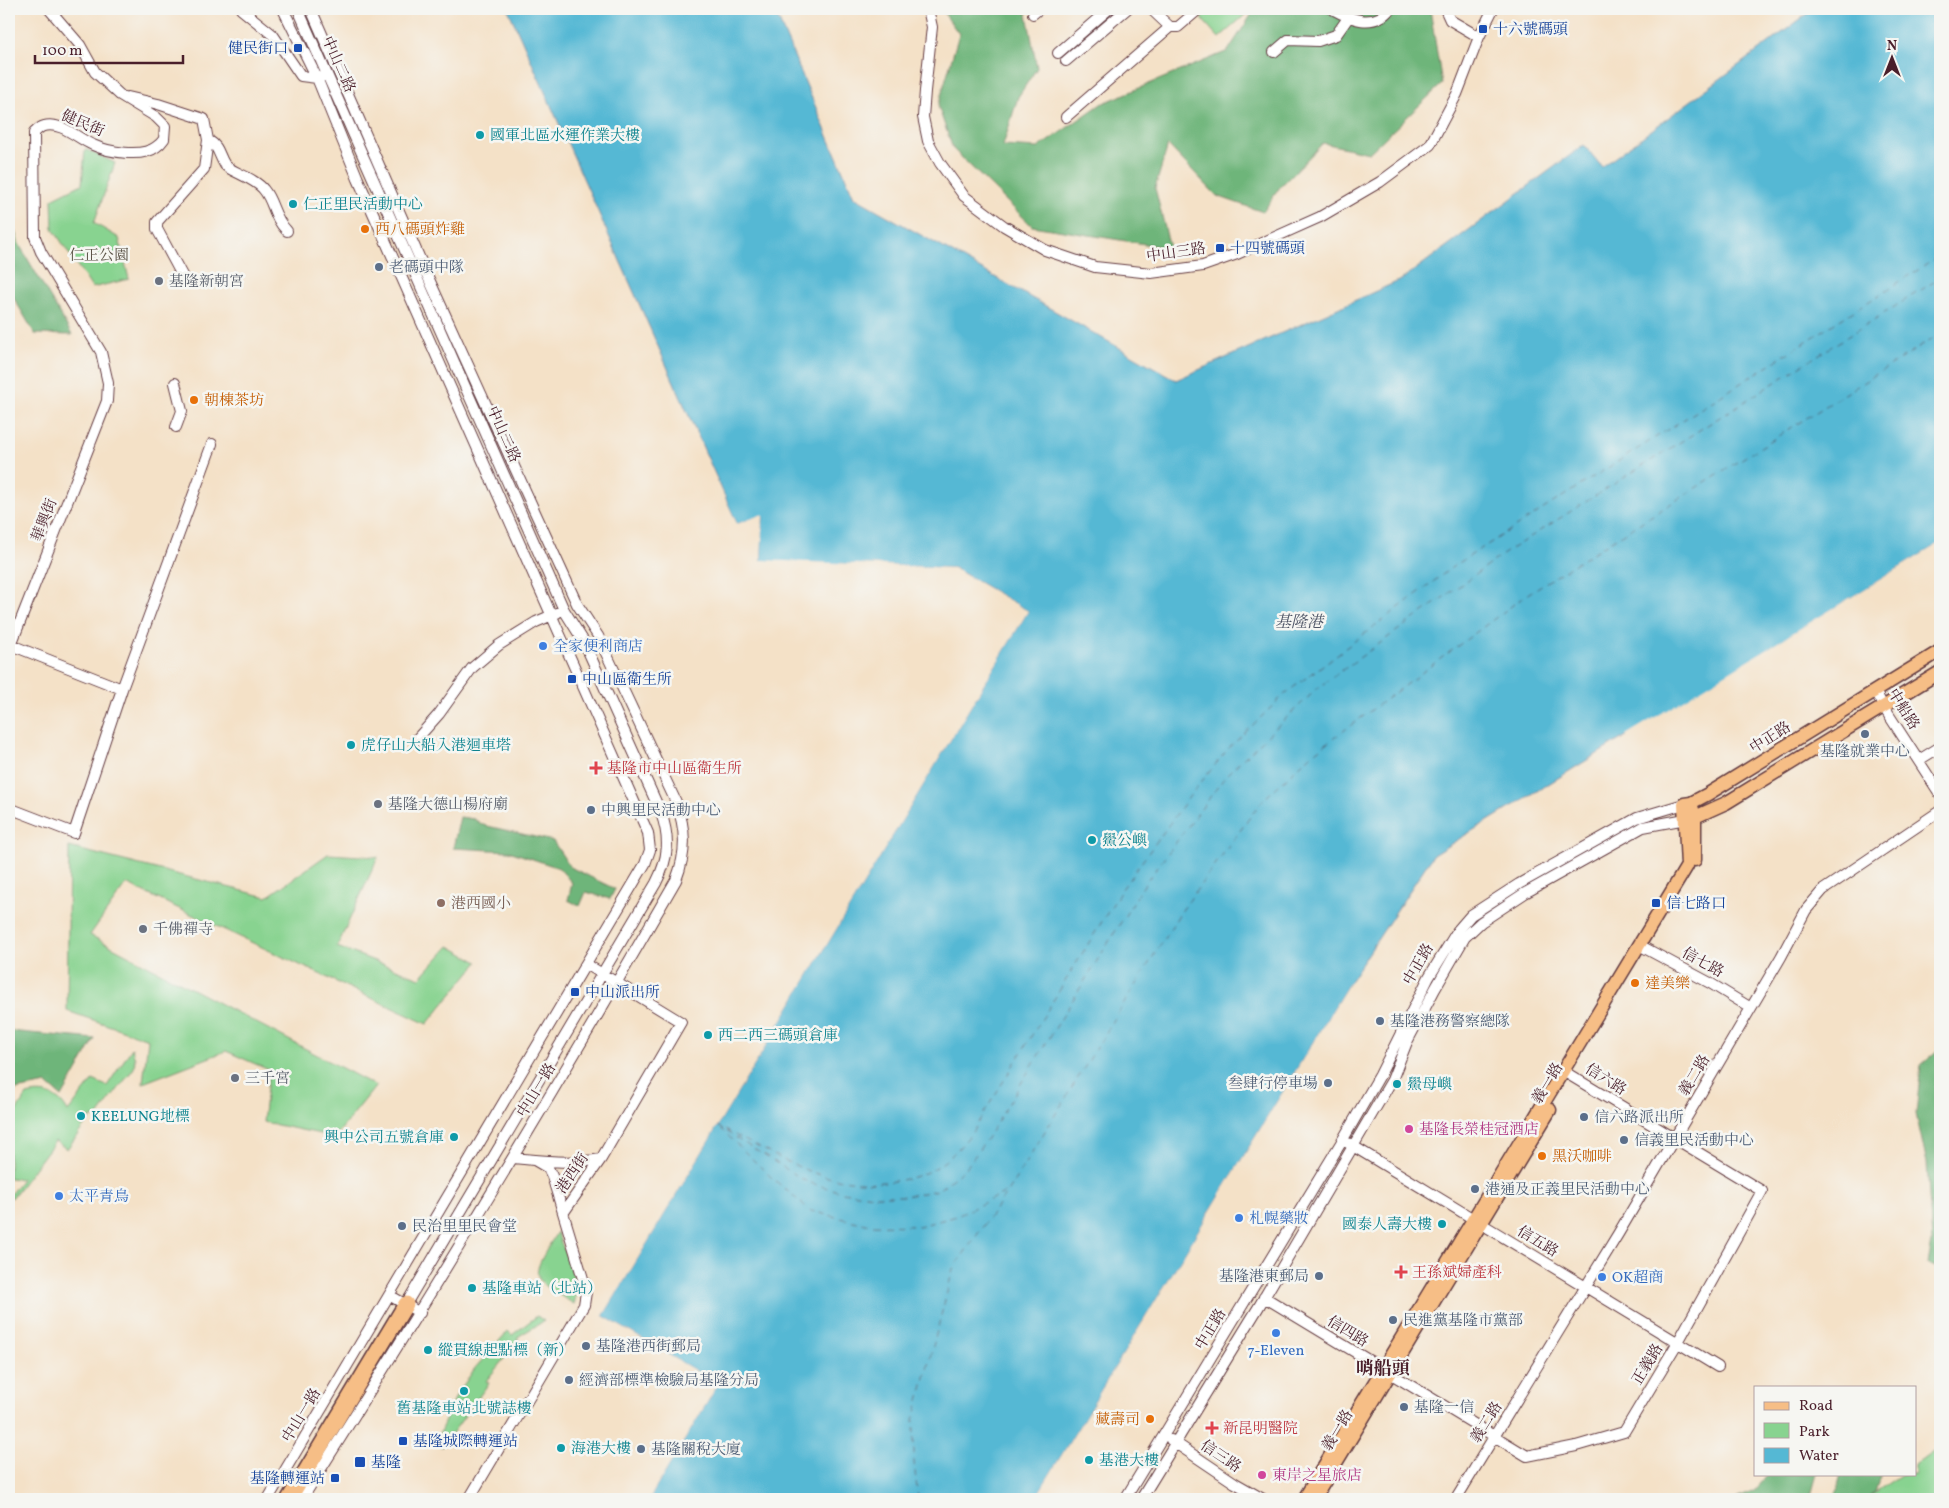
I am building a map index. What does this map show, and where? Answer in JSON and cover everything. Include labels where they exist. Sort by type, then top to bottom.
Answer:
[{"type":"highway","points":[[289,1499],[406,1304]]},
{"type":"main road","name":"中正路","points":[[1688,804],[1940,651]]},
{"type":"main road","name":"中正路","points":[[1690,818],[1726,803],[1940,672]]},
{"type":"main road","name":"義一路","points":[[1304,1499],[1386,1371],[1643,947],[1695,869],[1688,804]]},
{"type":"main road","name":"義一路","points":[[1314,1499],[1386,1371]]},
{"type":"street","name":"健民街","points":[[49,9],[80,46],[96,72],[120,95],[156,117],[164,126],[164,139],[155,148],[143,152],[117,152],[92,145],[72,133],[53,126],[42,126],[34,132],[35,237],[40,252],[101,352],[108,383],[106,401]]},
{"type":"street","points":[[241,9],[274,35],[301,76],[317,78],[338,71]]},
{"type":"street","name":"中山二路","points":[[283,9],[317,78],[358,179],[648,833],[650,850],[645,864]]},
{"type":"street","name":"中山二路","points":[[298,9],[564,610],[584,642],[661,812],[666,828],[667,844],[665,864],[661,873]]},
{"type":"street","name":"中山二路","points":[[311,9],[423,266],[577,604]]},
{"type":"street","name":"中山三路","points":[[928,9],[932,28],[924,91],[923,117],[928,141],[940,163],[964,196],[1004,226],[1045,250],[1094,267],[1151,272],[1203,266],[1237,254],[1320,217],[1380,182],[1430,145],[1457,94],[1479,37],[1493,9]]},
{"type":"street","points":[[1058,53],[1110,9]]},
{"type":"street","points":[[1066,61],[1127,9]]},
{"type":"street","points":[[1151,9],[1170,27]]},
{"type":"street","points":[[1066,117],[1170,27],[1178,27],[1199,9]]},
{"type":"street","points":[[1332,9],[1348,18],[1369,21],[1386,14],[1390,9]]},
{"type":"street","points":[[1445,9],[1450,20],[1479,37]]},
{"type":"street","points":[[1274,52],[1288,40],[1318,41],[1336,35],[1348,18]]},
{"type":"street","points":[[120,95],[158,104],[204,119],[208,140],[204,169],[157,222],[157,229],[184,279]]},
{"type":"street","points":[[208,140],[215,144],[226,166],[248,176],[264,190],[278,222],[287,231]]},
{"type":"street","points":[[175,383],[182,411],[176,427]]},
{"type":"street","name":"華興街","points":[[10,648],[106,401]]},
{"type":"street","points":[[9,808],[74,833],[122,689],[212,444]]},
{"type":"street","points":[[415,740],[439,714],[472,668],[499,646],[536,622],[577,604]]},
{"type":"street","name":"中山一路","points":[[302,1499],[420,1313],[513,1158],[617,983],[676,880],[682,865],[684,850],[683,823],[676,802],[598,636],[577,604]]},
{"type":"street","points":[[10,648],[122,689]]},
{"type":"street","name":"中船路","points":[[1875,690],[1940,794]]},
{"type":"street","points":[[1919,760],[1940,747]]},
{"type":"street","name":"中正路","points":[[1125,1499],[1465,937],[1480,922],[1522,888],[1637,818],[1688,804]]},
{"type":"street","name":"義二路","points":[[1456,1499],[1586,1287],[1751,1008],[1806,910],[1823,890],[1940,811]]},
{"type":"street","name":"中正路","points":[[1522,888],[1643,827],[1690,818]]},
{"type":"street","name":"中山一路","points":[[268,1499],[645,864]]},
{"type":"street","name":"中山一路","points":[[406,1304],[661,873]]},
{"type":"street","name":"信七路","points":[[1643,947],[1710,983],[1751,1008]]},
{"type":"street","name":"港西街","points":[[469,1499],[584,1305],[586,1292],[584,1282],[564,1212],[601,1159],[681,1022],[586,964]]},
{"type":"street","name":"中正路","points":[[1140,1499],[1264,1297],[1392,1080],[1402,1040]]},
{"type":"street","name":"信六路","points":[[1567,1073],[1762,1191]]},
{"type":"street","name":"信五路","points":[[1342,1140],[1718,1367]]},
{"type":"street","points":[[513,1158],[586,1161],[601,1159]]},
{"type":"street","points":[[536,1160],[548,1168],[564,1212]]},
{"type":"street","name":"正義路","points":[[1495,1437],[1527,1456],[1576,1446],[1624,1432],[1678,1342],[1762,1191]]},
{"type":"street","points":[[389,1295],[420,1313]]},
{"type":"street","name":"信四路","points":[[1264,1297],[1495,1437]]},
{"type":"street","name":"信三路","points":[[1164,1436],[1262,1499]]},
{"type":"green space","points":[[941,9],[1026,9],[1037,68],[1018,97],[1003,146],[1038,148],[1101,104],[1228,51],[1255,9],[1430,9],[1442,84],[1369,153],[1323,143],[1280,187],[1263,212],[1217,196],[1168,145],[1155,188],[1170,248],[1032,226],[953,149],[938,106],[959,34]]},
{"type":"green space","points":[[1211,9],[1252,9],[1219,38],[1201,18]]},
{"type":"green space","name":"仁正公園","points":[[85,149],[115,163],[94,223],[119,238],[129,279],[92,288],[53,229],[52,199],[82,184]]},
{"type":"green space","points":[[9,211],[19,244],[72,335],[35,334],[9,290]]},
{"type":"green space","points":[[460,817],[474,819],[483,825],[553,841],[570,867],[615,889],[610,899],[586,892],[580,906],[568,900],[572,883],[559,868],[509,851],[453,848]]},
{"type":"green space","points":[[69,847],[267,897],[328,854],[378,857],[337,947],[420,978],[449,946],[478,962],[427,1024],[126,884],[90,935],[376,1086],[335,1137],[263,1122],[269,1070],[226,1051],[143,1083],[148,1039],[67,1011]]},
{"type":"green space","points":[[9,1031],[95,1039],[62,1097],[47,1084],[15,1090],[9,1099]]},
{"type":"green space","points":[[132,1048],[135,1059],[134,1068],[97,1117],[90,1118],[67,1149],[55,1141],[12,1198],[9,1196],[22,1179],[9,1178],[9,1121],[27,1095],[40,1093],[56,1098],[65,1106],[68,1112],[93,1080],[107,1086]]},
{"type":"green space","points":[[1940,1049],[1940,1269],[1928,1264],[1932,1241],[1927,1163],[1916,1114],[1921,1065]]},
{"type":"green space","points":[[557,1232],[574,1277],[576,1296],[574,1304],[548,1287],[541,1281],[538,1275],[538,1268]]},
{"type":"green space","points":[[537,1316],[544,1321],[519,1336],[517,1339],[519,1340],[486,1381],[489,1383],[442,1447],[435,1443],[456,1396],[475,1368],[508,1331],[512,1335]]},
{"type":"green space","points":[[1940,1447],[1940,1499],[1865,1499],[1899,1476],[1916,1476],[1916,1464]]},
{"type":"green space","points":[[1767,1476],[1816,1476],[1810,1499],[1736,1499],[1753,1491]]},
{"type":"green space","points":[[1841,1476],[1880,1476],[1875,1492],[1865,1499],[1832,1499],[1838,1489]]},
{"type":"water","name":"基隆港","points":[[508,9],[774,9],[854,197],[1176,380],[1401,280],[1584,145],[1602,167],[1814,9],[1940,9],[1940,543],[1433,855],[1351,980],[1035,1499],[649,1499],[718,1384],[603,1316],[1028,611],[954,568],[761,561],[763,515],[737,524]]},
{"type":"pier","points":[[613,252],[737,524],[763,514],[761,560],[953,568],[1028,611],[603,1316],[718,1384],[649,1499],[646,1498],[714,1385],[601,1319],[600,1315],[1024,612],[954,570],[759,562],[760,518],[737,527],[735,526]]},
{"type":"pier","points":[[1940,543],[1940,546],[1628,737],[1626,735]]},
{"type":"pier","points":[[1351,980],[1354,982],[1050,1480],[1038,1499],[1035,1499]]},
{"type":"ferry route","points":[[725,1130],[794,1165],[835,1179],[887,1182],[921,1175],[935,1168],[954,1153],[971,1134],[1122,889],[1189,797],[1228,749],[1286,693],[1454,566],[1940,256]]},
{"type":"ferry route","points":[[717,1126],[807,1182],[842,1192],[874,1196],[907,1196],[938,1190],[966,1168],[986,1140],[1144,885],[1228,773],[1319,687],[1508,551],[1940,278]]},
{"type":"ferry route","points":[[918,1499],[914,1462],[914,1420],[953,1269],[1008,1191],[1180,913],[1261,802],[1311,755],[1529,593],[1940,334]]},
{"type":"ferry route","points":[[720,1128],[771,1177],[811,1211],[870,1225],[919,1226],[957,1216],[1008,1191]]},
{"type":"place","name":"十六號碼頭","points":[[1483,29]]},
{"type":"place","name":"健民街口","points":[[298,48]]},
{"type":"place","name":"國軍北區水運作業大樓","points":[[480,135]]},
{"type":"place","name":"仁正里民活動中心","points":[[293,204]]},
{"type":"place","name":"西八碼頭炸雞","points":[[365,229]]},
{"type":"place","name":"十四號碼頭","points":[[1220,248]]},
{"type":"place","name":"老碼頭中隊","points":[[379,267]]},
{"type":"place","name":"基隆新朝宮","points":[[159,281]]},
{"type":"place","name":"朝棟茶坊","points":[[194,400]]},
{"type":"place","name":"全家便利商店","points":[[543,646]]},
{"type":"place","name":"中山區衛生所","points":[[572,679]]},
{"type":"place","name":"基隆就業中心","points":[[1865,734]]},
{"type":"place","name":"虎仔山大船入港迴車塔","points":[[351,745]]},
{"type":"place","name":"基隆市中山區衛生所","points":[[596,768]]},
{"type":"place","name":"基隆大德山楊府廟","points":[[378,804]]},
{"type":"place","name":"中興里民活動中心","points":[[591,810]]},
{"type":"place","name":"鱟公嶼","points":[[1092,840]]},
{"type":"place","name":"港西國小","points":[[441,903]]},
{"type":"place","name":"信七路口","points":[[1656,903]]},
{"type":"place","name":"千佛禪寺","points":[[143,929]]},
{"type":"place","name":"達美樂","points":[[1635,983]]},
{"type":"place","name":"中山派出所","points":[[575,992]]},
{"type":"place","name":"基隆港務警察總隊","points":[[1380,1021]]},
{"type":"place","name":"西二西三碼頭倉庫","points":[[708,1035]]},
{"type":"place","name":"三千宮","points":[[235,1078]]},
{"type":"place","name":"叁肆行停車場","points":[[1328,1083]]},
{"type":"place","name":"鱟母嶼","points":[[1397,1084]]},
{"type":"place","name":"KEELUNG地標","points":[[81,1116]]},
{"type":"place","name":"信六路派出所","points":[[1584,1117]]},
{"type":"place","name":"基隆長榮桂冠酒店","points":[[1409,1129]]},
{"type":"place","name":"興中公司五號倉庫","points":[[454,1137]]},
{"type":"place","name":"信義里民活動中心","points":[[1624,1140]]},
{"type":"place","name":"黑沃咖啡","points":[[1542,1156]]},
{"type":"place","name":"港通及正義里民活動中心","points":[[1475,1189]]},
{"type":"place","name":"太平青鳥","points":[[59,1196]]},
{"type":"place","name":"札幌藥妝","points":[[1239,1218]]},
{"type":"place","name":"國泰人壽大樓","points":[[1442,1224]]},
{"type":"place","name":"民治里里民會堂","points":[[402,1226]]},
{"type":"place","name":"王孫斌婦產科","points":[[1401,1272]]},
{"type":"place","name":"基隆港東郵局","points":[[1319,1276]]},
{"type":"place","name":"OK超商","points":[[1602,1277]]},
{"type":"place","name":"基隆車站（北站）","points":[[472,1288]]},
{"type":"place","name":"民進黨基隆市黨部","points":[[1393,1320]]},
{"type":"place","name":"7-Eleven","points":[[1276,1333]]},
{"type":"place","name":"基隆港西街郵局","points":[[586,1346]]},
{"type":"place","name":"縱貫線起點標（新）","points":[[428,1350]]},
{"type":"place","name":"經濟部標準檢驗局基隆分局","points":[[569,1380]]},
{"type":"place","name":"舊基隆車站北號誌樓","points":[[464,1391]]},
{"type":"place","name":"基隆一信","points":[[1404,1407]]},
{"type":"place","name":"藏壽司","points":[[1150,1419]]},
{"type":"place","name":"新昆明醫院","points":[[1212,1428]]},
{"type":"place","name":"基隆城際轉運站","points":[[403,1441]]},
{"type":"place","name":"海港大樓","points":[[561,1448]]},
{"type":"place","name":"基隆關稅大廈","points":[[641,1449]]},
{"type":"place","name":"基港大樓","points":[[1089,1460]]},
{"type":"place","name":"基隆","points":[[360,1462]]},
{"type":"place","name":"東岸之星旅店","points":[[1262,1475]]},
{"type":"place","name":"基隆轉運站","points":[[335,1478]]},
{"type":"district","name":"哨船頭","points":[[1383,1368]]}]
